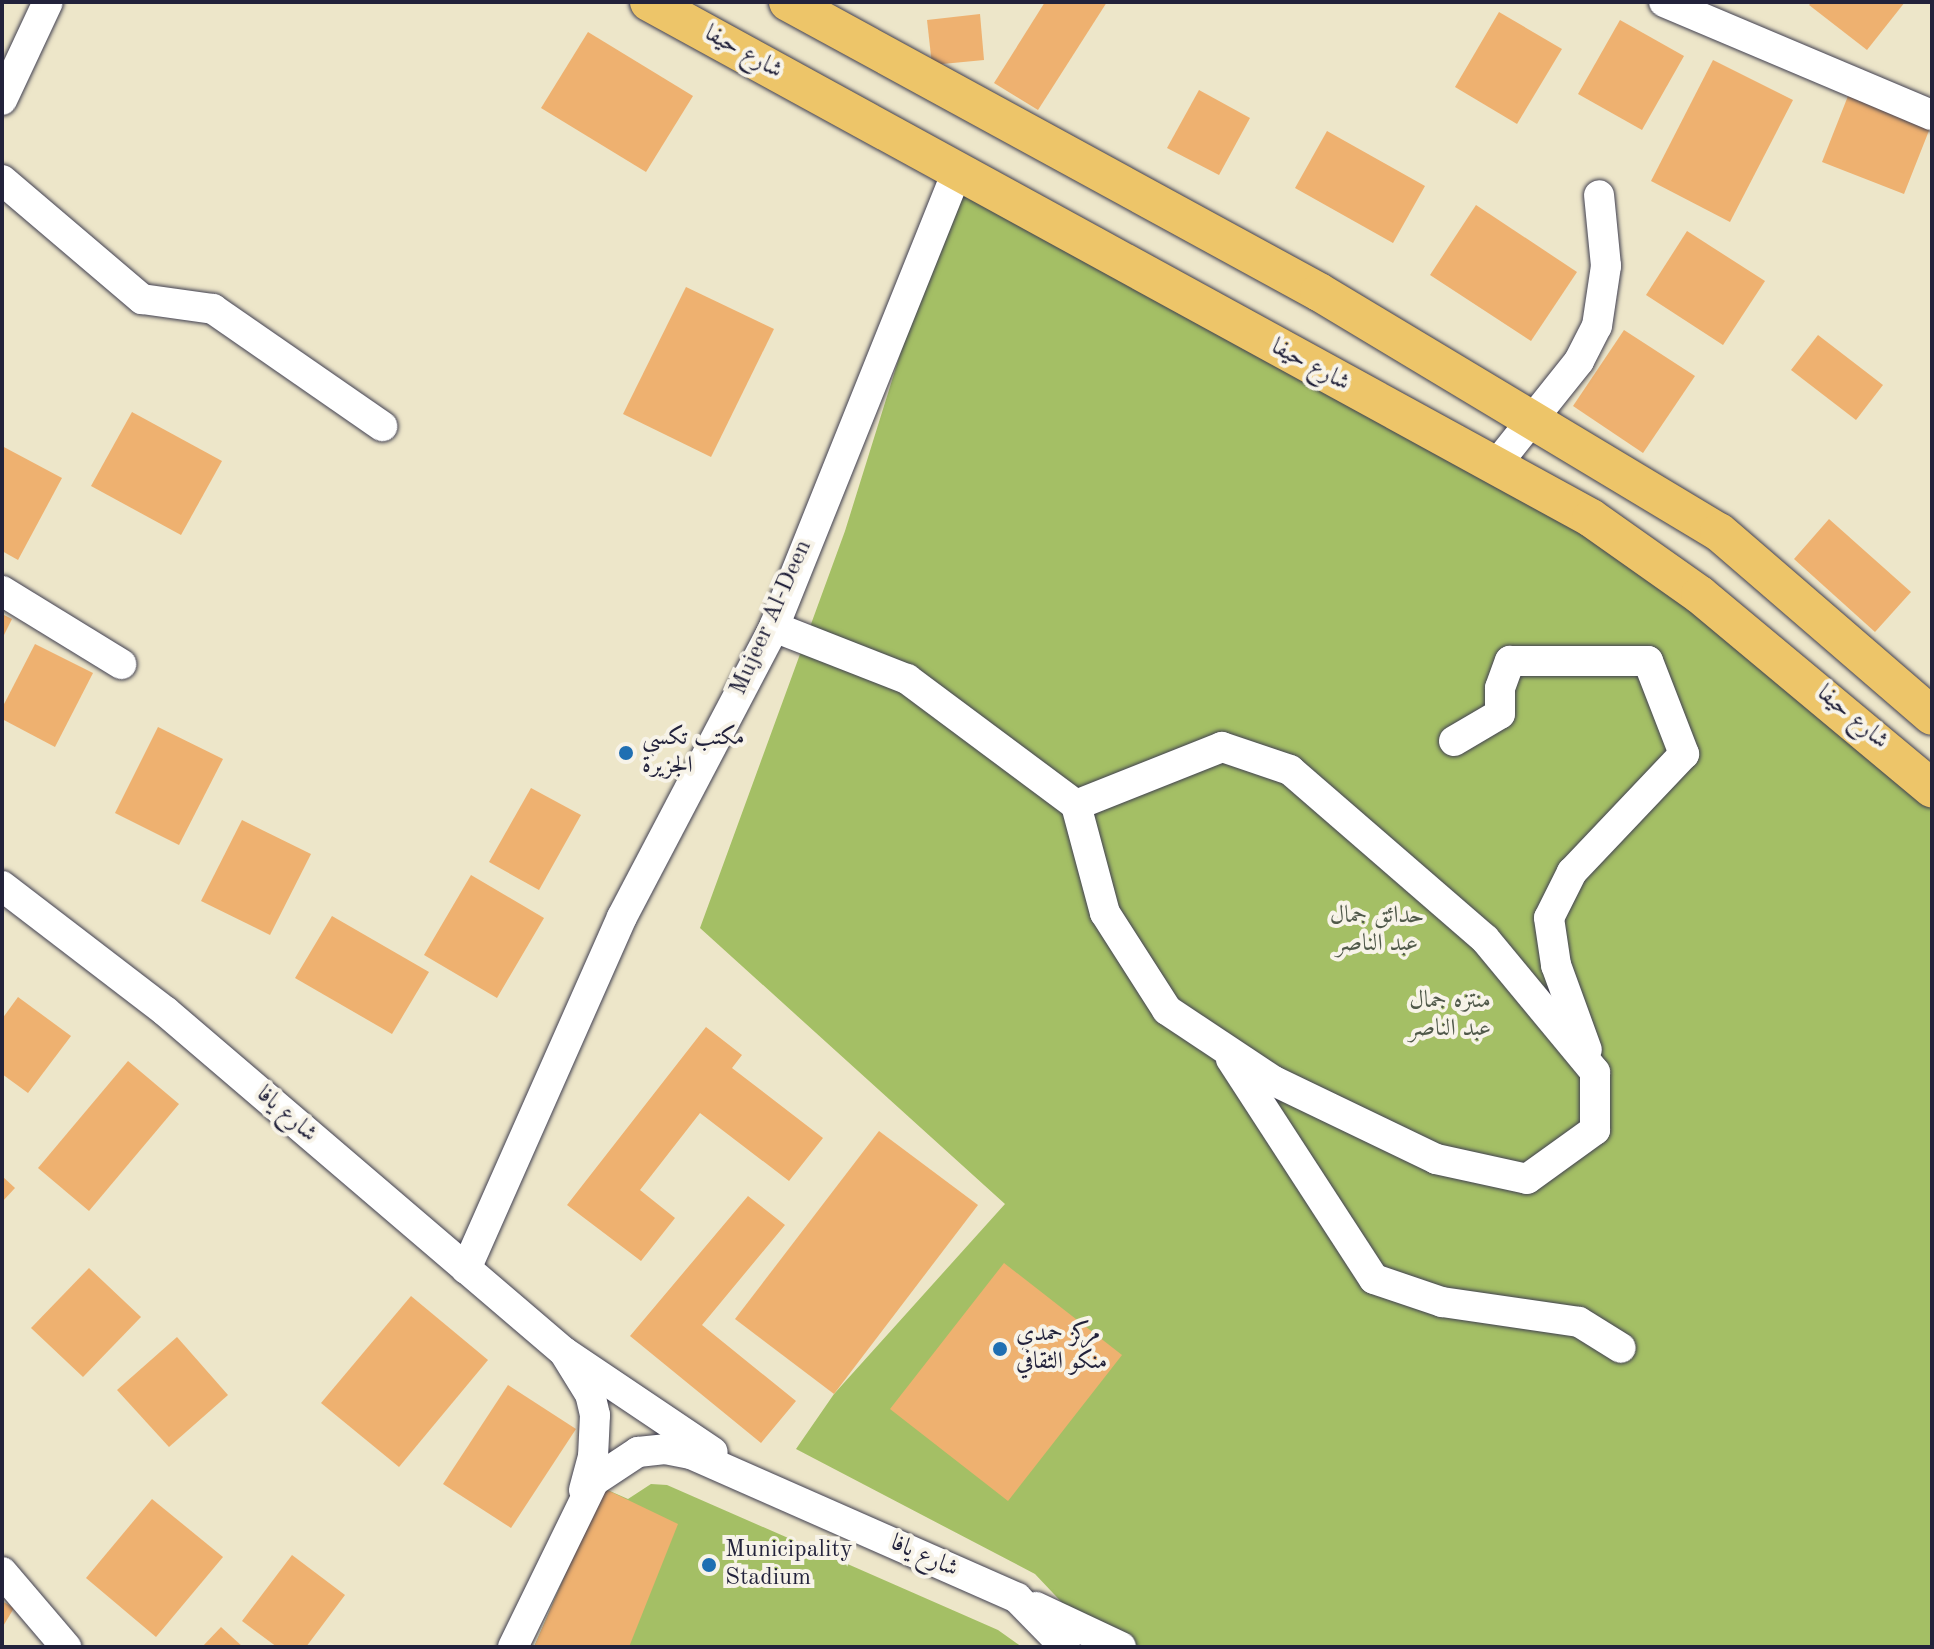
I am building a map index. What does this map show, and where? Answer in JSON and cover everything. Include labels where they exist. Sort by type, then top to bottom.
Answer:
[{"type":"main road","name":"شارع حيفا","points":[[649,2],[956,175],[1591,518],[1688,586],[1932,788]]},
{"type":"main road","points":[[788,2],[1319,292],[1719,532],[1932,716]]},
{"type":"street","points":[[2,100],[48,2]]},
{"type":"street","points":[[1664,2],[1932,115]]},
{"type":"street","name":"Mujeer Al-Deen","points":[[466,1269],[622,917],[774,627],[956,175]]},
{"type":"street","points":[[2,180],[142,299],[213,309],[382,426]]},
{"type":"street","points":[[1496,465],[1579,361],[1597,326],[1606,266],[1599,195]]},
{"type":"street","points":[[2,591],[121,664]]},
{"type":"street","points":[[774,627],[907,679],[1076,805],[1105,913],[1167,1010],[1274,1081],[1436,1159],[1527,1179],[1595,1130],[1595,1072],[1556,965],[1549,918],[1572,872],[1684,754],[1648,661],[1510,661],[1500,688],[1500,714],[1454,741]]},
{"type":"street","points":[[1076,805],[1222,747],[1290,770],[1485,939],[1595,1072]]},
{"type":"street","name":"شارع يافا","points":[[2,886],[165,1011],[564,1352]]},
{"type":"street","points":[[1223,1048],[1374,1279],[1442,1302],[1579,1322],[1621,1348]]},
{"type":"street","points":[[564,1352],[765,1487]]},
{"type":"street","points":[[513,1647],[586,1494],[593,1457],[595,1415],[590,1394],[564,1352]]},
{"type":"street","name":"شارع يافا","points":[[586,1494],[638,1452],[665,1449],[691,1454],[1017,1598],[1065,1647]]},
{"type":"street","points":[[2,1572],[66,1647]]},
{"type":"street","points":[[1017,1598],[1121,1647]]},
{"type":"green space","name":"منتزه جمال عبد الناصر","points":[[956,175],[1700,595],[1932,795],[1932,1647],[1104,1647],[1035,1574],[796,1449],[834,1394],[1005,1204],[700,928],[845,531]]},
{"type":"green space","name":"Municipality Stadium","points":[[651,1484],[667,1485],[998,1630],[1022,1647],[534,1647],[603,1488],[628,1499]]},
{"type":"building","points":[[1045,2],[1107,2],[1038,110],[994,83]]},
{"type":"building","points":[[1812,2],[1905,2],[1867,50],[1809,5]]},
{"type":"building","points":[[1499,12],[1562,49],[1517,124],[1455,87]]},
{"type":"building","points":[[980,14],[984,60],[932,65],[927,20]]},
{"type":"building","points":[[1620,20],[1684,56],[1642,130],[1578,94]]},
{"type":"building","points":[[588,32],[693,96],[646,172],[541,108]]},
{"type":"building","points":[[1713,60],[1793,100],[1730,222],[1651,181]]},
{"type":"building","points":[[1199,90],[1250,118],[1219,175],[1167,148]]},
{"type":"building","points":[[1848,96],[1930,128],[1904,194],[1822,162]]},
{"type":"building","points":[[1327,131],[1425,186],[1393,243],[1295,188]]},
{"type":"building","points":[[1476,205],[1577,272],[1531,341],[1430,275]]},
{"type":"building","points":[[1687,231],[1765,281],[1723,345],[1646,295]]},
{"type":"building","points":[[686,287],[774,329],[711,457],[623,414]]},
{"type":"building","points":[[1624,330],[1695,376],[1643,453],[1573,406]]},
{"type":"building","points":[[1818,335],[1883,385],[1856,420],[1791,370]]},
{"type":"building","points":[[132,412],[222,461],[181,535],[91,486]]},
{"type":"building","points":[[2,446],[62,478],[18,560],[2,551]]},
{"type":"building","points":[[1829,519],[1911,592],[1875,632],[1794,559]]},
{"type":"building","points":[[2,614],[12,619],[2,639]]},
{"type":"building","points":[[35,644],[93,673],[55,747],[2,719],[2,708]]},
{"type":"building","points":[[158,727],[223,759],[179,845],[115,813]]},
{"type":"building","points":[[531,788],[581,815],[539,890],[489,862]]},
{"type":"building","points":[[242,820],[311,854],[270,935],[201,901]]},
{"type":"building","points":[[471,875],[544,918],[497,998],[424,955]]},
{"type":"building","points":[[332,916],[429,972],[392,1034],[295,978]]},
{"type":"building","points":[[18,997],[71,1036],[28,1093],[2,1074],[2,1019]]},
{"type":"building","points":[[706,1027],[742,1055],[732,1068],[823,1138],[789,1181],[700,1113],[640,1190],[675,1218],[641,1261],[567,1205]]},
{"type":"building","points":[[128,1061],[179,1104],[89,1211],[38,1168]]},
{"type":"building","points":[[879,1131],[978,1205],[834,1394],[735,1319]]},
{"type":"building","points":[[2,1176],[15,1188],[2,1202]]},
{"type":"building","points":[[748,1196],[785,1225],[702,1325],[796,1401],[761,1443],[630,1336]]},
{"type":"building","points":[[1004,1263],[1122,1355],[1008,1501],[890,1409]]},
{"type":"building","points":[[89,1268],[141,1317],[83,1377],[31,1328]]},
{"type":"building","points":[[411,1296],[488,1360],[399,1467],[321,1403]]},
{"type":"building","points":[[177,1337],[228,1395],[169,1447],[117,1390]]},
{"type":"building","points":[[508,1385],[576,1429],[511,1528],[443,1484]]},
{"type":"building","points":[[603,1488],[678,1524],[629,1647],[534,1647]]},
{"type":"building","points":[[152,1499],[223,1557],[156,1637],[86,1578]]},
{"type":"building","points":[[292,1555],[345,1595],[306,1647],[277,1647],[242,1621]]},
{"type":"building","points":[[2,1601],[14,1608],[2,1628]]},
{"type":"building","points":[[221,1627],[243,1647],[202,1647]]},
{"type":"place","name":"مكتب تكسي الجزيرة","points":[[626,753]]},
{"type":"place","name":"مركز حمدي منكو الثقافي","points":[[1000,1349]]},
{"type":"place","name":"Municipality Stadium","points":[[709,1565]]},
{"type":"park label","name":"حدائق جمال عبد الناصر","points":[[1377,931]]}]
